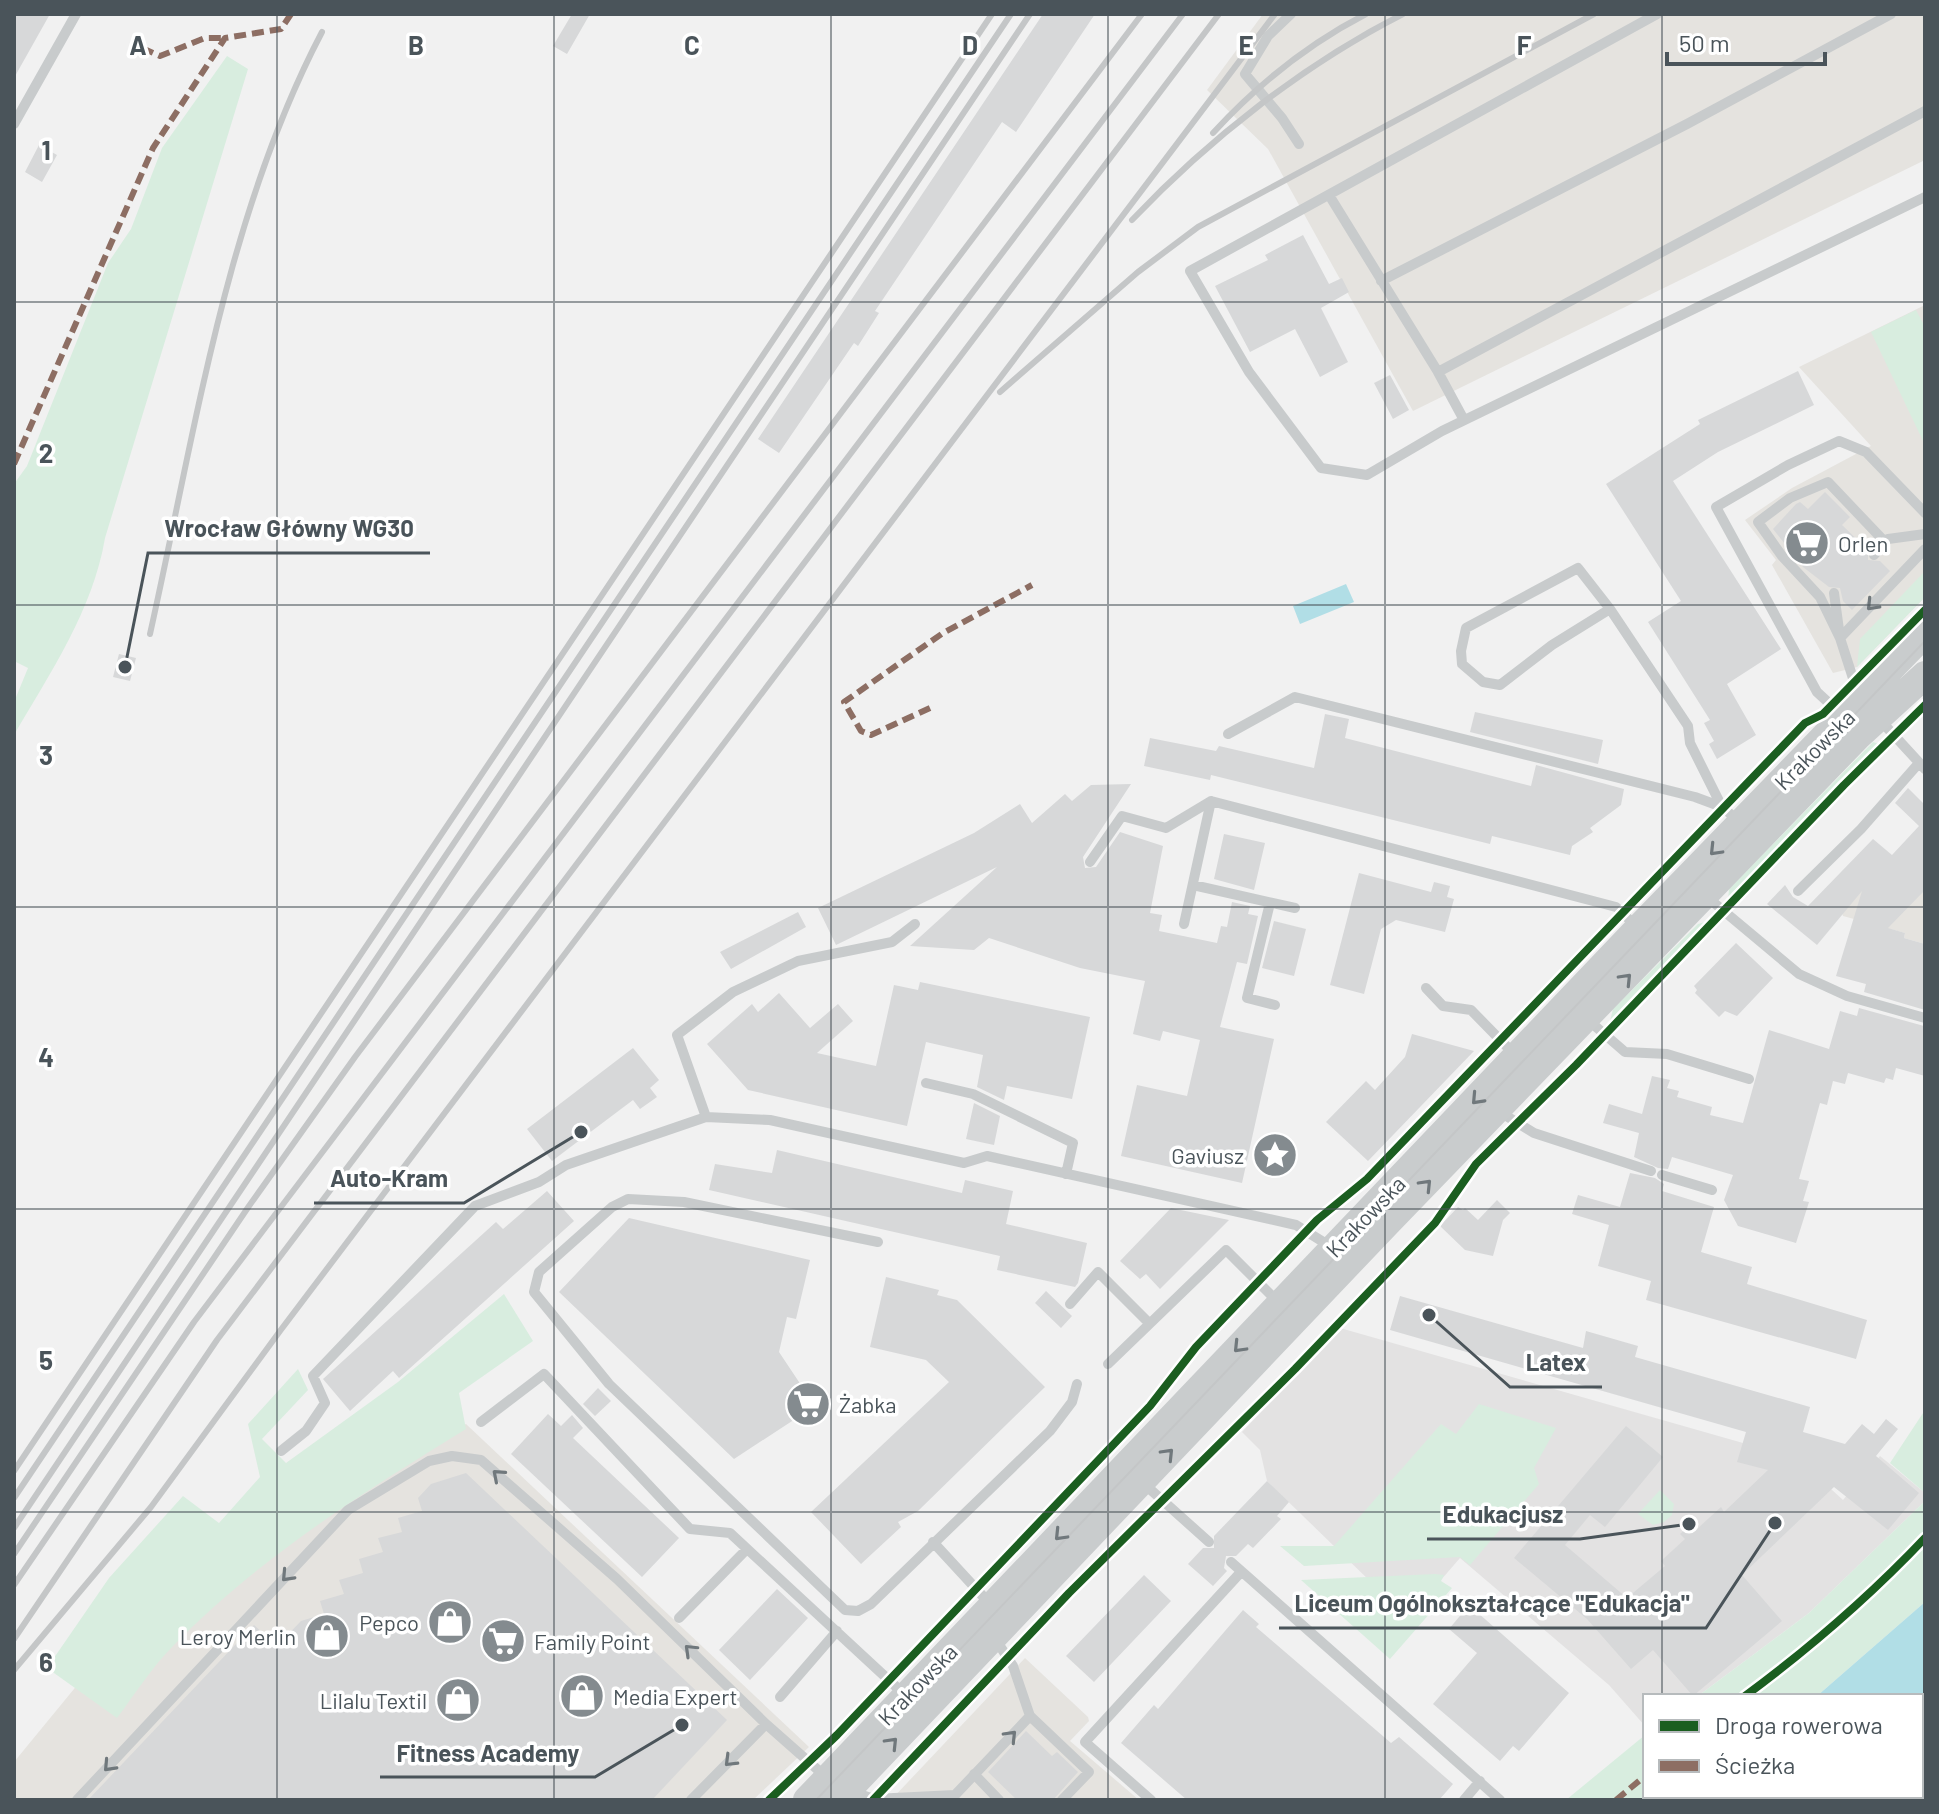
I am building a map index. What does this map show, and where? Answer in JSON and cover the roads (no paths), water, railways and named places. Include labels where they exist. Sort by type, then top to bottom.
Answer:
[{"type":"main road","name":"Krakowska","points":[[807,1800],[838,1789],[994,1636],[1706,896],[1925,633]]},
{"type":"main road","name":"Krakowska","points":[[838,1789],[906,1696],[1638,929],[1732,815],[1861,712],[1925,675]]},
{"type":"lane","points":[[14,124],[76,14]]},
{"type":"lane","points":[[1291,14],[1268,36],[1245,74],[1282,118],[1299,144]]},
{"type":"lane","points":[[1657,14],[1190,271],[1249,372],[1321,468],[1367,475],[1464,420],[1925,197]]},
{"type":"lane","points":[[1381,281],[1687,124],[1891,14]]},
{"type":"lane","points":[[1438,372],[1925,111]]},
{"type":"lane","points":[[1329,195],[1438,372],[1464,420]]},
{"type":"lane","points":[[1798,891],[1922,766],[1861,712],[1817,692],[1716,507],[1788,465],[1839,441],[1866,452],[1925,513]]},
{"type":"lane","points":[[1840,638],[1820,597],[1782,556],[1758,522],[1790,498],[1828,482],[1885,542]]},
{"type":"lane","points":[[1874,555],[1885,542],[1925,534]]},
{"type":"lane","points":[[1840,638],[1925,549]]},
{"type":"lane","points":[[1610,609],[1561,638],[1500,685],[1483,682],[1462,664],[1461,651],[1466,628],[1578,568],[1610,609],[1688,726],[1690,743],[1732,815]]},
{"type":"lane","points":[[1834,593],[1840,638],[1861,712]]},
{"type":"lane","points":[[1228,734],[1295,697],[1732,815]]},
{"type":"lane","points":[[1184,924],[1211,801]]},
{"type":"lane","points":[[1090,862],[1122,816],[1166,828],[1211,801],[1616,907],[1638,929]]},
{"type":"lane","points":[[1193,885],[1295,908]]},
{"type":"lane","points":[[1706,896],[1799,974],[1847,996],[1925,1018]]},
{"type":"lane","points":[[1270,903],[1247,998],[1275,1005]]},
{"type":"lane","points":[[706,1117],[677,1035],[733,992],[798,961],[892,942],[915,924]]},
{"type":"lane","points":[[1426,988],[1443,1006],[1471,1010],[1516,1057]]},
{"type":"lane","points":[[1587,1019],[1625,1052],[1667,1054],[1749,1079]]},
{"type":"lane","points":[[926,1083],[973,1094],[1073,1143],[1066,1174]]},
{"type":"lane","points":[[1498,1111],[1534,1133],[1712,1190]]},
{"type":"lane","points":[[281,1451],[306,1431],[325,1403],[313,1376],[475,1206],[539,1182],[566,1165],[706,1117],[770,1120],[964,1163],[987,1156],[1296,1225],[1334,1248]]},
{"type":"lane","points":[[878,1242],[684,1202],[628,1199],[612,1207],[539,1272],[534,1292],[609,1384],[845,1610],[858,1611],[871,1604],[1050,1431],[1072,1402],[1077,1384]]},
{"type":"lane","points":[[1108,1364],[1226,1250],[1281,1304]]},
{"type":"lane","points":[[1070,1304],[1098,1272],[1149,1323]]},
{"type":"lane","points":[[481,1422],[544,1374],[690,1529],[730,1533],[906,1696]]},
{"type":"lane","points":[[77,1800],[348,1510],[429,1461],[452,1456],[481,1460],[617,1579],[766,1724],[838,1789],[874,1799],[955,1795],[1030,1716]]},
{"type":"lane","points":[[1142,1482],[1209,1542]]},
{"type":"lane","points":[[933,1542],[992,1606]]},
{"type":"lane","points":[[679,1618],[747,1549]]},
{"type":"lane","points":[[1231,1562],[1500,1800]]},
{"type":"lane","points":[[1151,1800],[1085,1742],[1241,1572]]},
{"type":"lane","points":[[780,1697],[837,1631]]},
{"type":"lane","points":[[994,1636],[1013,1666],[1030,1716],[1089,1772],[1062,1800]]},
{"type":"lane","points":[[691,1800],[766,1724]]},
{"type":"lane","points":[[974,1774],[999,1800]]},
{"type":"lane","points":[[1464,1800],[1480,1781]]},
{"type":"water","points":[[1346,584],[1354,602],[1300,624],[1293,606]]},
{"type":"water","points":[[1925,1602],[1925,1800],[1692,1800],[1923,1798],[1923,1694],[1819,1694]]},
{"type":"tram line","points":[[816,1800],[1925,641]]},
{"type":"railway","points":[[14,1471],[992,14]]},
{"type":"railway","points":[[14,1498],[1011,14]]},
{"type":"railway","points":[[14,1528],[1030,14]]},
{"type":"railway","points":[[14,1554],[249,1206],[355,1057],[1142,14]]},
{"type":"railway","points":[[14,1585],[194,1322],[1183,14]]},
{"type":"railway","points":[[14,1639],[217,1340],[1219,14]]},
{"type":"railway","points":[[14,1670],[151,1507],[280,1331],[1275,14]]},
{"type":"railway","points":[[1213,133],[1247,98],[1284,67],[1324,38],[1366,14]]},
{"type":"railway","points":[[1132,220],[1193,161],[1259,106],[1329,56],[1403,14]]},
{"type":"railway","points":[[1000,392],[1138,272],[1198,227],[1594,14]]},
{"type":"railway","points":[[150,634],[199,403],[237,250],[289,102],[322,32]]},
{"type":"place","name":"Orlen","points":[[1807,543]]},
{"type":"place","name":"Wrocław Główny WG30","points":[[125,667]]},
{"type":"place","name":"Auto-Kram","points":[[581,1132]]},
{"type":"place","name":"Gaviusz","points":[[1275,1155]]},
{"type":"place","name":"Latex","points":[[1429,1315]]},
{"type":"place","name":"Żabka","points":[[808,1404]]},
{"type":"place","name":"Liceum Ogólnokształcące \"Edukacja\"","points":[[1775,1523]]},
{"type":"place","name":"Edukacjusz","points":[[1689,1524]]},
{"type":"place","name":"Pepco","points":[[450,1622]]},
{"type":"place","name":"Leroy Merlin","points":[[327,1636]]},
{"type":"place","name":"Family Point","points":[[503,1641]]},
{"type":"place","name":"Media Expert","points":[[582,1696]]},
{"type":"place","name":"Lilalu Textil","points":[[458,1700]]},
{"type":"place","name":"Fitness Academy","points":[[682,1725]]}]
